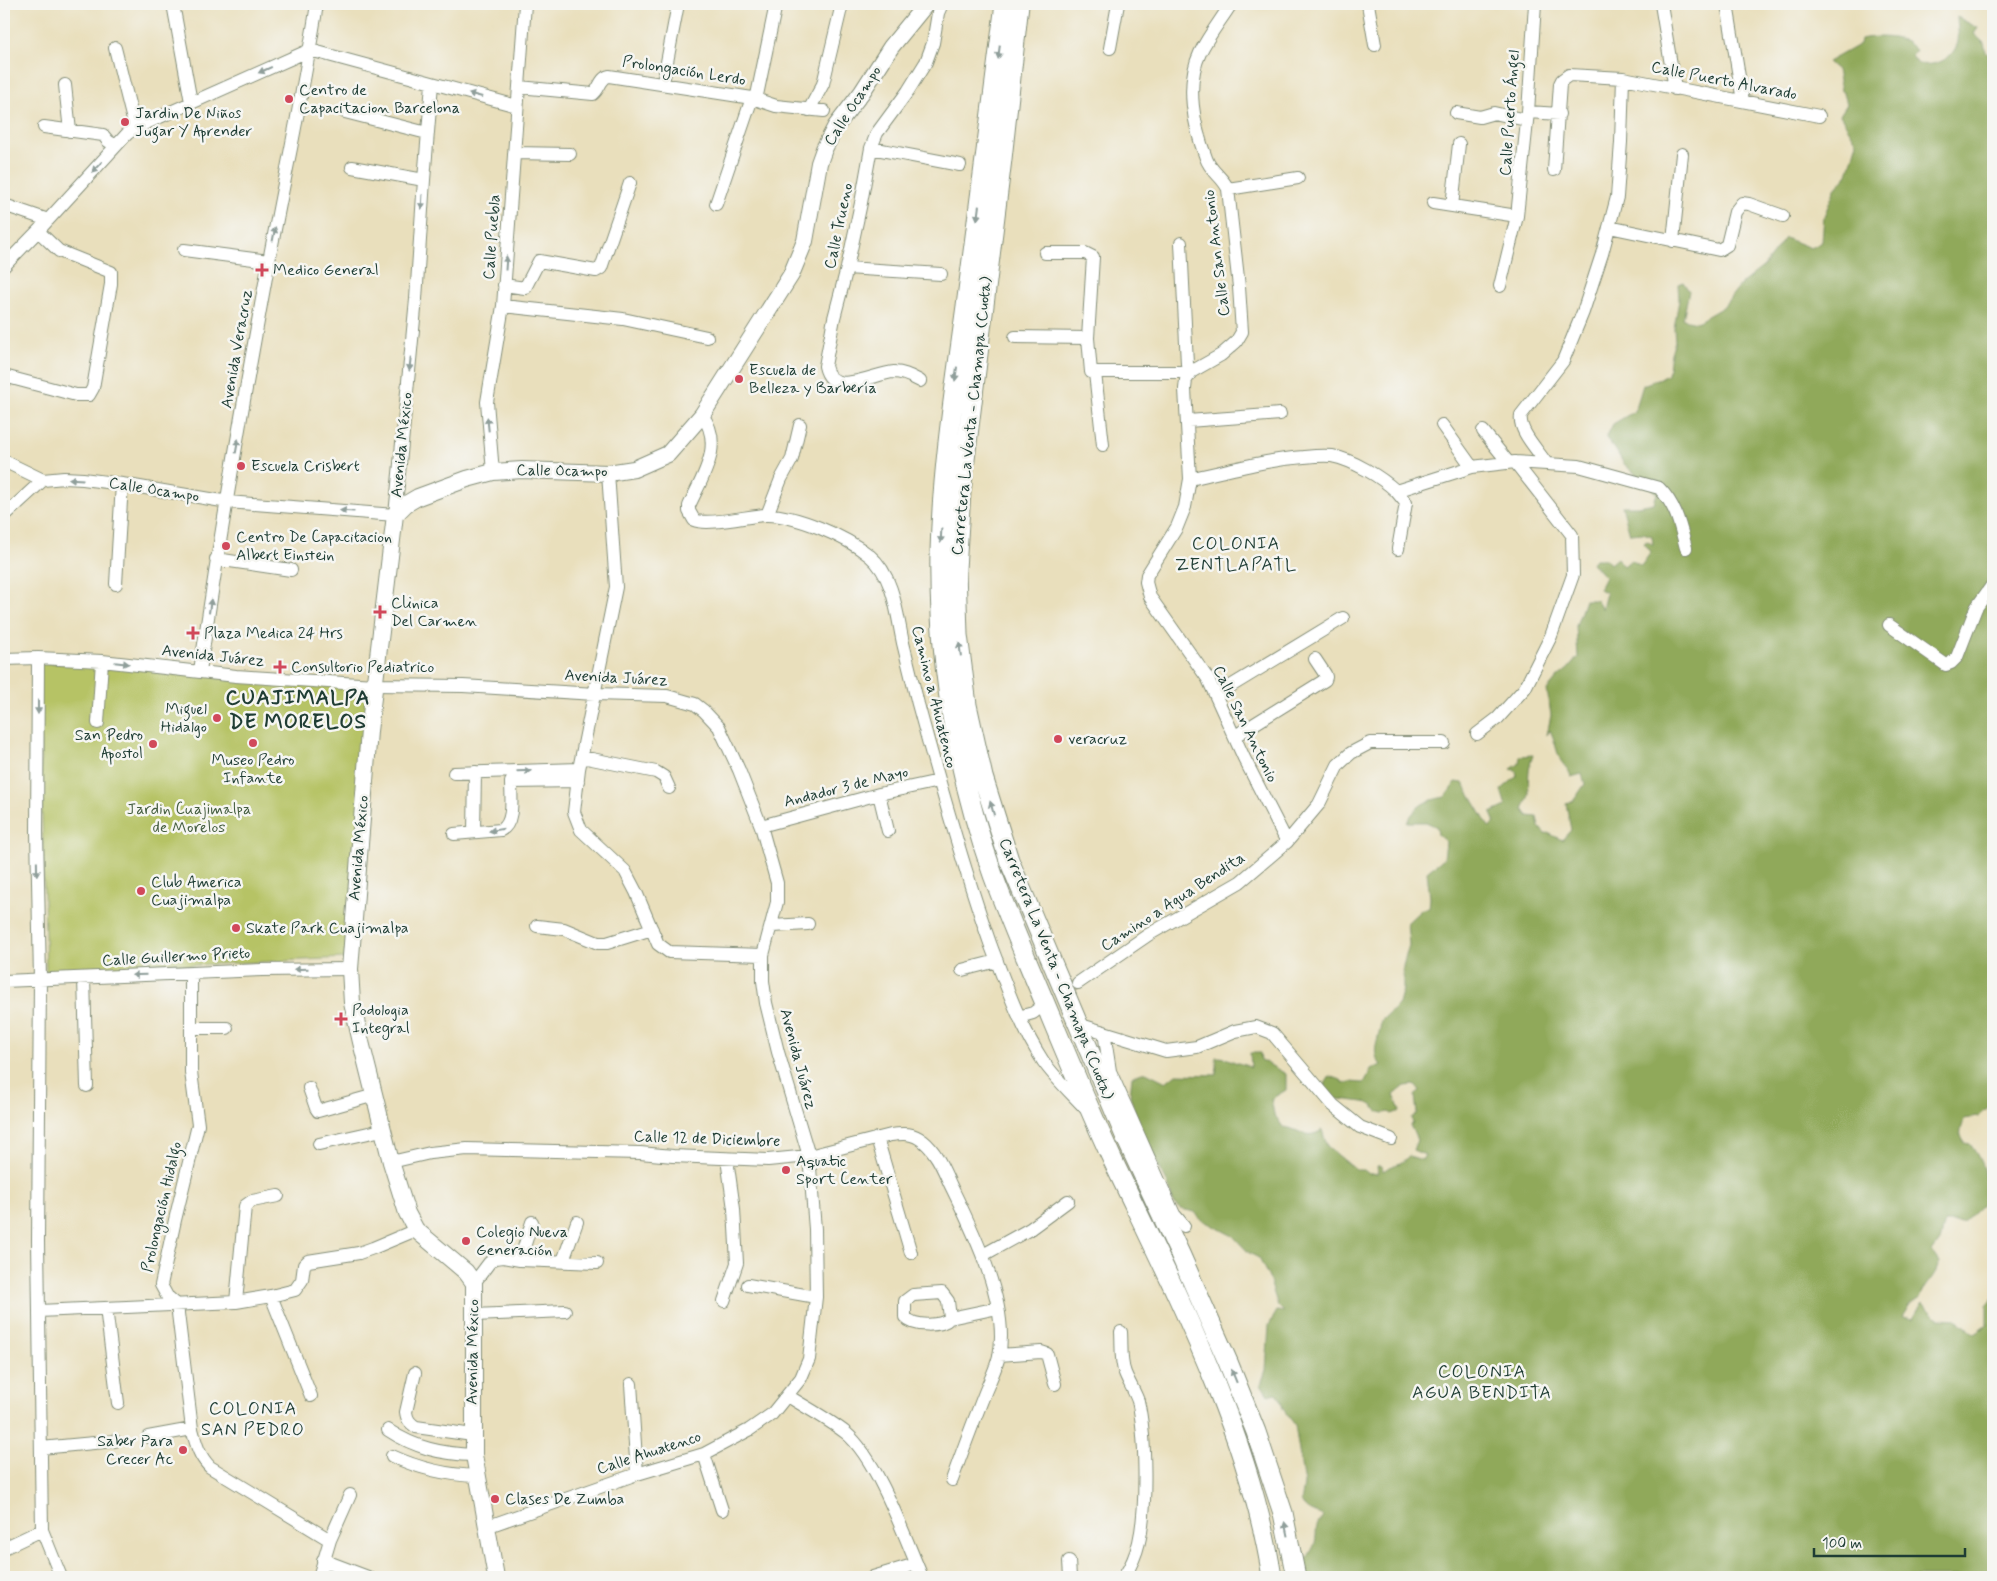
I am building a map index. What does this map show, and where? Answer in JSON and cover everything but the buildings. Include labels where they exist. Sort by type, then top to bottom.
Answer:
[{"type":"highway","name":"Carretera La Venta - Chamapa (Cuota)","points":[[1014,4],[952,409],[943,497],[940,560],[944,653],[949,704],[965,782],[992,873],[1092,1115],[1165,1269],[1233,1432],[1259,1512],[1272,1577]]},
{"type":"highway","name":"Carretera La Venta - Chamapa (Cuota)","points":[[1014,4],[1002,159],[961,492],[956,569],[958,635],[967,705],[983,777],[1008,860],[1126,1138],[1232,1371],[1256,1432],[1283,1513],[1296,1577]]},
{"type":"main road","name":"Calle Ocampo","points":[[395,515],[406,504],[418,497],[493,472],[522,470],[608,473],[634,469],[668,454],[702,415],[765,316],[796,263],[805,241],[819,163],[836,126],[862,92],[891,47],[926,4]]},
{"type":"main road","name":"Avenida México","points":[[395,515],[368,731],[350,969],[352,1003],[382,1130],[407,1213],[416,1230],[466,1272],[474,1283],[474,1455],[496,1577]]},
{"type":"street","points":[[173,4],[191,102]]},
{"type":"street","name":"Avenida Veracruz","points":[[200,671],[216,559],[228,502],[269,261],[310,50],[317,4]]},
{"type":"street","name":"Calle Puebla","points":[[493,472],[487,402],[503,306],[526,4]]},
{"type":"street","points":[[663,83],[678,4]]},
{"type":"street","points":[[716,204],[754,99],[776,4]]},
{"type":"street","points":[[810,110],[823,84],[842,4]]},
{"type":"street","name":"Calle Trueno","points":[[920,381],[895,372],[847,383],[831,379],[826,373],[825,366],[871,148],[877,134],[926,62],[933,43],[938,13],[942,4]]},
{"type":"street","points":[[1110,48],[1118,4]]},
{"type":"street","name":"Calle San Antonio","points":[[1231,4],[1200,52],[1193,72],[1191,88],[1195,118],[1206,158],[1213,171],[1225,182],[1228,189],[1242,332],[1236,342],[1221,355],[1191,372],[1186,380],[1190,480],[1185,506],[1178,527],[1149,569],[1146,582],[1150,597],[1208,679],[1272,815],[1287,842]]},
{"type":"street","points":[[1368,4],[1375,45]]},
{"type":"street","name":"Calle Puerto Ángel","points":[[1500,286],[1527,116],[1535,4]]},
{"type":"street","points":[[1661,4],[1675,88]]},
{"type":"street","points":[[1727,4],[1743,101]]},
{"type":"street","points":[[114,48],[135,128]]},
{"type":"street","points":[[4,266],[135,128],[310,50],[517,106]]},
{"type":"street","name":"Calle Puerto Alvarado","points":[[1559,114],[1560,84],[1564,78],[1576,75],[1623,78],[1819,116]]},
{"type":"street","name":"Prolongación Lerdo","points":[[519,87],[589,95],[597,92],[602,80],[609,76],[663,83],[754,99],[776,106],[824,112]]},
{"type":"street","points":[[1546,463],[1522,428],[1521,415],[1563,360],[1592,288],[1617,197],[1622,142],[1623,78]]},
{"type":"street","name":"Avenida México","points":[[395,515],[416,299],[432,84]]},
{"type":"street","points":[[65,85],[70,131]]},
{"type":"street","points":[[346,112],[427,132]]},
{"type":"street","points":[[1456,113],[1480,117],[1494,114],[1527,116],[1559,114],[1554,170]]},
{"type":"street","points":[[44,128],[103,136],[116,146]]},
{"type":"street","points":[[1452,206],[1459,144]]},
{"type":"street","points":[[871,148],[960,165]]},
{"type":"street","points":[[514,153],[570,154]]},
{"type":"street","points":[[1673,241],[1682,154]]},
{"type":"street","points":[[352,167],[424,180]]},
{"type":"street","points":[[1228,189],[1298,178]]},
{"type":"street","points":[[504,285],[525,288],[539,261],[596,272],[601,268],[630,183]]},
{"type":"street","points":[[1433,203],[1512,215]]},
{"type":"street","points":[[1609,227],[1713,249],[1722,249],[1727,245],[1735,212],[1742,203],[1783,216]]},
{"type":"street","points":[[4,206],[48,220]]},
{"type":"street","points":[[4,376],[76,395],[89,395],[93,388],[112,284],[111,272],[59,252],[38,231]]},
{"type":"street","points":[[1181,243],[1187,364],[1191,372]]},
{"type":"street","points":[[184,250],[269,261]]},
{"type":"street","points":[[1045,253],[1085,253],[1093,257],[1088,338],[1090,369],[1095,373],[1103,445]]},
{"type":"street","points":[[847,268],[941,274]]},
{"type":"street","points":[[503,306],[623,319],[707,337]]},
{"type":"street","points":[[1015,337],[1088,338]]},
{"type":"street","name":"Calle San Antonio","points":[[1095,373],[1191,372]]},
{"type":"street","points":[[1188,421],[1280,414]]},
{"type":"street","name":"Camino a Ahuatenco","points":[[702,415],[710,425],[713,440],[710,461],[689,506],[690,516],[698,521],[707,522],[767,515],[804,523],[845,541],[871,557],[882,571],[893,601],[910,674],[939,781],[971,886],[997,961],[1019,1017],[1043,1061],[1092,1115]]},
{"type":"street","points":[[767,515],[781,479],[792,459],[800,425]]},
{"type":"street","points":[[1442,425],[1472,467]]},
{"type":"street","points":[[1477,734],[1498,718],[1524,688],[1551,636],[1573,575],[1572,535],[1512,462],[1483,431]]},
{"type":"street","points":[[1190,480],[1285,458],[1332,456],[1373,474],[1396,491],[1406,503],[1398,549]]},
{"type":"street","name":"Calle Ocampo","points":[[4,461],[43,480],[64,478],[122,484],[228,502],[395,515]]},
{"type":"street","points":[[1396,491],[1472,467],[1512,462],[1579,466],[1659,488],[1667,496],[1678,516],[1686,548]]},
{"type":"street","points":[[608,473],[616,587],[580,769],[574,812],[581,830],[625,872],[658,944],[669,952],[764,955]]},
{"type":"street","points":[[4,516],[43,480]]},
{"type":"street","points":[[116,584],[122,484]]},
{"type":"street","points":[[216,559],[291,570]]},
{"type":"street","points":[[1889,625],[1946,664],[1951,663],[1957,657],[1976,608],[1993,584]]},
{"type":"street","points":[[1216,695],[1343,618]]},
{"type":"street","points":[[38,658],[37,832],[40,979],[39,1311],[42,1530],[61,1577]]},
{"type":"street","name":"Avenida Juárez","points":[[4,659],[38,658],[102,661],[236,676],[374,685],[463,686],[595,694],[667,696],[684,700],[704,711],[719,727],[728,744],[761,826],[777,883],[777,902],[764,955],[766,1003],[778,1052],[809,1156],[815,1229],[816,1297],[809,1359],[801,1378],[788,1396]]},
{"type":"street","points":[[1235,736],[1325,680],[1325,674],[1315,659]]},
{"type":"street","points":[[98,723],[102,661]]},
{"type":"street","name":"Camino a Agua Bendita","points":[[1078,983],[1148,935],[1240,882],[1287,842],[1318,804],[1338,765],[1351,753],[1370,743],[1444,743]]},
{"type":"street","points":[[454,834],[501,830],[509,824],[511,782],[580,769]]},
{"type":"street","points":[[454,773],[580,769],[656,772],[664,777],[669,788]]},
{"type":"street","points":[[474,832],[475,772]]},
{"type":"street","name":"Andador 3 de Mayo","points":[[761,826],[879,794],[939,781]]},
{"type":"street","points":[[879,794],[888,831]]},
{"type":"street","points":[[772,926],[808,924]]},
{"type":"street","points":[[537,926],[564,928],[598,943],[607,943],[652,929]]},
{"type":"street","points":[[962,970],[997,961]]},
{"type":"street","name":"Calle Guillermo Prieto","points":[[4,981],[262,970],[350,969]]},
{"type":"street","name":"Prolongación Hidalgo","points":[[177,1305],[167,1296],[161,1285],[198,1125],[191,1072],[190,974]]},
{"type":"street","points":[[84,978],[86,1086]]},
{"type":"street","points":[[1019,1017],[1040,1011]]},
{"type":"street","points":[[1084,1026],[1166,1051],[1197,1047],[1235,1031],[1256,1028],[1272,1033],[1333,1105],[1360,1127],[1391,1139]]},
{"type":"street","points":[[192,1028],[226,1028]]},
{"type":"street","points":[[1104,1032],[1110,1070],[1174,1214],[1184,1226]]},
{"type":"street","points":[[310,1088],[318,1111],[374,1095]]},
{"type":"street","points":[[319,1144],[382,1130]]},
{"type":"street","name":"Calle 12 de Diciembre","points":[[391,1162],[430,1153],[467,1149],[640,1153],[768,1160],[809,1156],[904,1133],[914,1135],[924,1142],[935,1154],[983,1255],[998,1308],[1000,1327],[999,1355],[952,1480]]},
{"type":"street","points":[[877,1138],[911,1253]]},
{"type":"street","points":[[724,1302],[737,1263],[734,1209],[727,1159]]},
{"type":"street","points":[[236,1302],[245,1206],[252,1201],[278,1196]]},
{"type":"street","points":[[983,1255],[1030,1229],[1068,1201]]},
{"type":"street","points":[[520,1260],[532,1222]]},
{"type":"street","points":[[563,1261],[577,1222]]},
{"type":"street","points":[[39,1311],[236,1302],[271,1296],[296,1290],[302,1280],[304,1266],[308,1261],[359,1253],[416,1230]]},
{"type":"street","points":[[474,1283],[495,1258],[597,1263]]},
{"type":"street","points":[[748,1285],[816,1297]]},
{"type":"street","points":[[271,1296],[311,1396]]},
{"type":"street","points":[[177,1305],[192,1429],[197,1449],[203,1460],[210,1467],[330,1540]]},
{"type":"street","points":[[106,1308],[118,1403]]},
{"type":"street","points":[[950,1318],[998,1308]]},
{"type":"street","points":[[474,1316],[565,1311]]},
{"type":"street","points":[[1122,1332],[1124,1372],[1137,1400],[1143,1460],[1143,1508],[1139,1541],[1133,1562],[1124,1577]]},
{"type":"street","points":[[999,1355],[1041,1352],[1047,1354],[1055,1384]]},
{"type":"street","points":[[415,1373],[406,1412],[410,1423],[416,1427],[473,1435]]},
{"type":"street","points":[[631,1384],[637,1474]]},
{"type":"street","points":[[788,1396],[847,1434],[864,1453],[896,1515],[922,1577]]},
{"type":"street","name":"Calle Ahuatenco","points":[[486,1528],[558,1500],[704,1454],[749,1430],[772,1414],[788,1396]]},
{"type":"street","points":[[148,1437],[192,1429]]},
{"type":"street","points":[[388,1430],[402,1440],[421,1448],[440,1453],[474,1455]]},
{"type":"street","points":[[41,1448],[115,1441]]},
{"type":"street","points":[[704,1454],[722,1510]]},
{"type":"street","points":[[392,1456],[439,1473],[477,1476]]},
{"type":"street","points":[[319,1577],[330,1540],[350,1495]]},
{"type":"street","points":[[4,1548],[42,1530]]},
{"type":"street","points":[[323,1560],[368,1577]]},
{"type":"street","points":[[1069,1561],[1070,1577]]},
{"type":"street","points":[[873,1577],[916,1564]]},
{"type":"green space","points":[[1957,17],[1978,28],[1974,34],[1984,43],[1986,52],[1993,58],[1993,1104],[1978,1117],[1964,1119],[1961,1131],[1961,1136],[1965,1143],[1970,1144],[1980,1159],[1984,1172],[1984,1202],[1963,1222],[1945,1222],[1940,1241],[1932,1252],[1939,1262],[1936,1272],[1924,1288],[1920,1298],[1910,1304],[1902,1317],[1914,1319],[1923,1303],[1938,1318],[1956,1319],[1974,1333],[1987,1324],[1987,1305],[1993,1298],[1993,1577],[1308,1577],[1305,1564],[1315,1543],[1317,1527],[1323,1516],[1307,1509],[1301,1503],[1304,1484],[1295,1425],[1283,1409],[1277,1393],[1268,1395],[1261,1384],[1266,1370],[1269,1325],[1277,1311],[1284,1312],[1278,1306],[1269,1278],[1259,1258],[1249,1253],[1233,1236],[1200,1219],[1195,1212],[1181,1209],[1173,1202],[1168,1184],[1142,1134],[1130,1096],[1132,1076],[1146,1072],[1166,1082],[1176,1074],[1217,1075],[1216,1057],[1226,1058],[1251,1067],[1250,1053],[1260,1053],[1261,1060],[1286,1074],[1286,1090],[1271,1099],[1274,1114],[1283,1127],[1307,1134],[1322,1130],[1327,1146],[1356,1170],[1364,1170],[1369,1174],[1378,1173],[1377,1166],[1382,1166],[1383,1171],[1409,1156],[1422,1160],[1425,1155],[1413,1150],[1417,1140],[1410,1125],[1413,1123],[1411,1118],[1417,1114],[1415,1096],[1420,1090],[1414,1085],[1405,1086],[1394,1095],[1400,1111],[1392,1114],[1380,1112],[1368,1103],[1336,1099],[1331,1102],[1322,1089],[1330,1076],[1341,1080],[1344,1084],[1350,1082],[1364,1083],[1371,1070],[1381,1065],[1376,1055],[1376,1044],[1381,1021],[1399,1004],[1403,989],[1403,966],[1409,945],[1407,923],[1422,909],[1429,908],[1430,898],[1427,872],[1444,858],[1446,842],[1438,835],[1437,827],[1426,822],[1407,822],[1422,804],[1445,797],[1456,782],[1463,783],[1489,827],[1495,823],[1491,813],[1506,806],[1501,790],[1517,776],[1516,771],[1511,769],[1519,764],[1520,756],[1533,755],[1529,774],[1529,795],[1523,809],[1528,816],[1537,817],[1539,827],[1545,834],[1548,833],[1562,840],[1571,830],[1566,803],[1574,800],[1585,784],[1582,774],[1571,777],[1560,759],[1550,730],[1547,735],[1551,715],[1547,690],[1578,657],[1576,626],[1585,600],[1596,600],[1602,609],[1606,593],[1599,589],[1605,577],[1592,563],[1595,559],[1606,559],[1610,564],[1617,558],[1624,566],[1631,560],[1641,566],[1651,552],[1644,543],[1647,541],[1653,545],[1652,536],[1643,533],[1630,534],[1622,506],[1654,503],[1657,493],[1624,464],[1606,438],[1613,424],[1635,411],[1643,385],[1668,375],[1675,341],[1674,328],[1679,300],[1678,284],[1683,282],[1689,291],[1683,319],[1697,322],[1723,307],[1741,284],[1764,266],[1785,238],[1811,248],[1822,242],[1824,216],[1835,189],[1848,174],[1857,142],[1840,115],[1847,104],[1844,93],[1841,91],[1837,70],[1828,62],[1860,44],[1861,39],[1877,37],[1902,40],[1907,43],[1916,50],[1912,56],[1918,64],[1936,63],[1946,59],[1957,45]]},
{"type":"green space","name":"Jardin Cuajimalpa de Morelos","points":[[38,662],[374,685],[345,958],[46,972]]},
{"type":"tunnel","points":[[1041,1007],[1078,983]]},
{"type":"place","name":"Centro de Capacitacion Barcelona","points":[[289,99]]},
{"type":"place","name":"Jardin De Niños Jugar Y Aprender","points":[[125,122]]},
{"type":"place","name":"Medico General","points":[[262,270]]},
{"type":"place","name":"Escuela de Belleza y Barbería","points":[[739,379]]},
{"type":"place","name":"Escuela Crisbert","points":[[241,466]]},
{"type":"place","name":"Centro De Capacitacion Albert Einstein","points":[[226,546]]},
{"type":"place","name":"Clinica Del Carmen","points":[[380,612]]},
{"type":"place","name":"Plaza Medica 24 Hrs","points":[[193,633]]},
{"type":"place","name":"Consultorio Pediatrico","points":[[280,667]]},
{"type":"place","name":"Miguel Hidalgo","points":[[217,718]]},
{"type":"place","name":"veracruz","points":[[1058,739]]},
{"type":"place","name":"Museo Pedro Infante","points":[[253,743]]},
{"type":"place","name":"San Pedro Apostol","points":[[153,744]]},
{"type":"place","name":"Club America Cuajimalpa","points":[[141,891]]},
{"type":"place","name":"Skate Park Cuajimalpa","points":[[236,928]]},
{"type":"place","name":"Podologia Integral","points":[[341,1019]]},
{"type":"place","name":"Aquatic Sport Center","points":[[786,1170]]},
{"type":"place","name":"Colegio Nueva Generación","points":[[466,1241]]},
{"type":"place","name":"Saber Para Crecer Ac","points":[[183,1450]]},
{"type":"place","name":"Clases De Zumba","points":[[495,1499]]},
{"type":"district","name":"COLONIA ZENTLAPATL","points":[[1236,554]]},
{"type":"district","name":"CUAJIMALPA DE MORELOS","points":[[298,710]]},
{"type":"district","name":"COLONIA AGUA BENDITA","points":[[1482,1382]]},
{"type":"district","name":"COLONIA SAN PEDRO","points":[[253,1419]]}]
